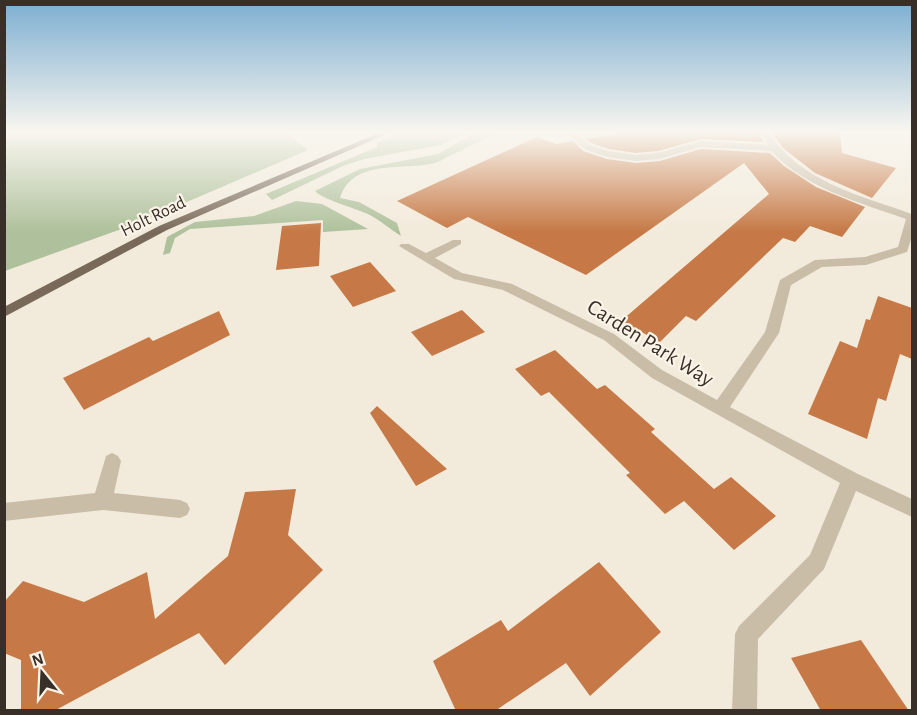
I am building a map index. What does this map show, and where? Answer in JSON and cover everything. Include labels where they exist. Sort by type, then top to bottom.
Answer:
[{"type":"main road","name":"Holt Road","points":[[4,313],[163,228],[309,165]]},
{"type":"street","points":[[720,409],[772,333],[785,283],[819,263],[866,261],[903,249],[912,218],[809,179],[792,165]]},
{"type":"street","points":[[428,257],[457,242]]},
{"type":"street","name":"Carden Park Way","points":[[405,246],[458,276],[507,287],[609,337],[657,374],[851,480],[912,508]]},
{"type":"street","points":[[103,501],[111,461]]},
{"type":"street","points":[[745,711],[747,634],[817,562],[851,480]]},
{"type":"street","points":[[4,512],[103,501],[180,509]]},
{"type":"green space","points":[[5,165],[272,165],[138,223],[5,271]]},
{"type":"green space","points":[[334,165],[345,165],[272,200],[266,194]]},
{"type":"green space","points":[[379,165],[417,165],[367,171],[347,185],[340,198],[359,202],[397,223],[401,236],[368,214],[331,200],[315,191],[360,169]]},
{"type":"green space","points":[[296,201],[322,204],[368,229],[323,232],[323,220],[190,229],[175,238],[170,253],[163,255],[167,237],[195,222],[254,216]]},
{"type":"building","points":[[475,165],[741,165],[586,275],[468,217],[447,228],[397,201]]},
{"type":"building","points":[[746,165],[783,165],[816,187],[865,207],[842,237],[810,226],[795,242],[783,238],[696,321],[686,316],[660,342],[621,321],[769,194]]},
{"type":"building","points":[[805,165],[887,165],[896,168],[872,198],[815,173]]},
{"type":"building","points":[[321,223],[319,266],[276,270],[282,226]]},
{"type":"building","points":[[370,262],[396,291],[353,307],[330,276]]},
{"type":"building","points":[[878,296],[912,308],[912,359],[900,354],[886,401],[878,398],[867,439],[808,414],[840,341],[857,348],[866,319],[870,320]]},
{"type":"building","points":[[462,310],[485,332],[432,356],[411,332]]},
{"type":"building","points":[[219,311],[230,335],[84,410],[63,378],[149,337],[153,341]]},
{"type":"building","points":[[555,350],[597,389],[605,385],[655,429],[651,432],[714,489],[731,477],[776,516],[734,550],[684,501],[665,514],[626,475],[630,473],[549,392],[541,396],[515,369]]},
{"type":"building","points":[[377,406],[447,469],[416,486],[370,413]]},
{"type":"building","points":[[296,489],[288,535],[323,570],[225,665],[199,633],[54,711],[21,711],[21,660],[4,653],[4,602],[23,581],[84,602],[147,572],[155,619],[228,556],[245,492]]},
{"type":"building","points":[[599,562],[661,632],[590,696],[566,663],[495,711],[456,711],[433,661],[501,620],[508,631]]},
{"type":"building","points":[[861,640],[909,711],[821,711],[791,658]]}]
